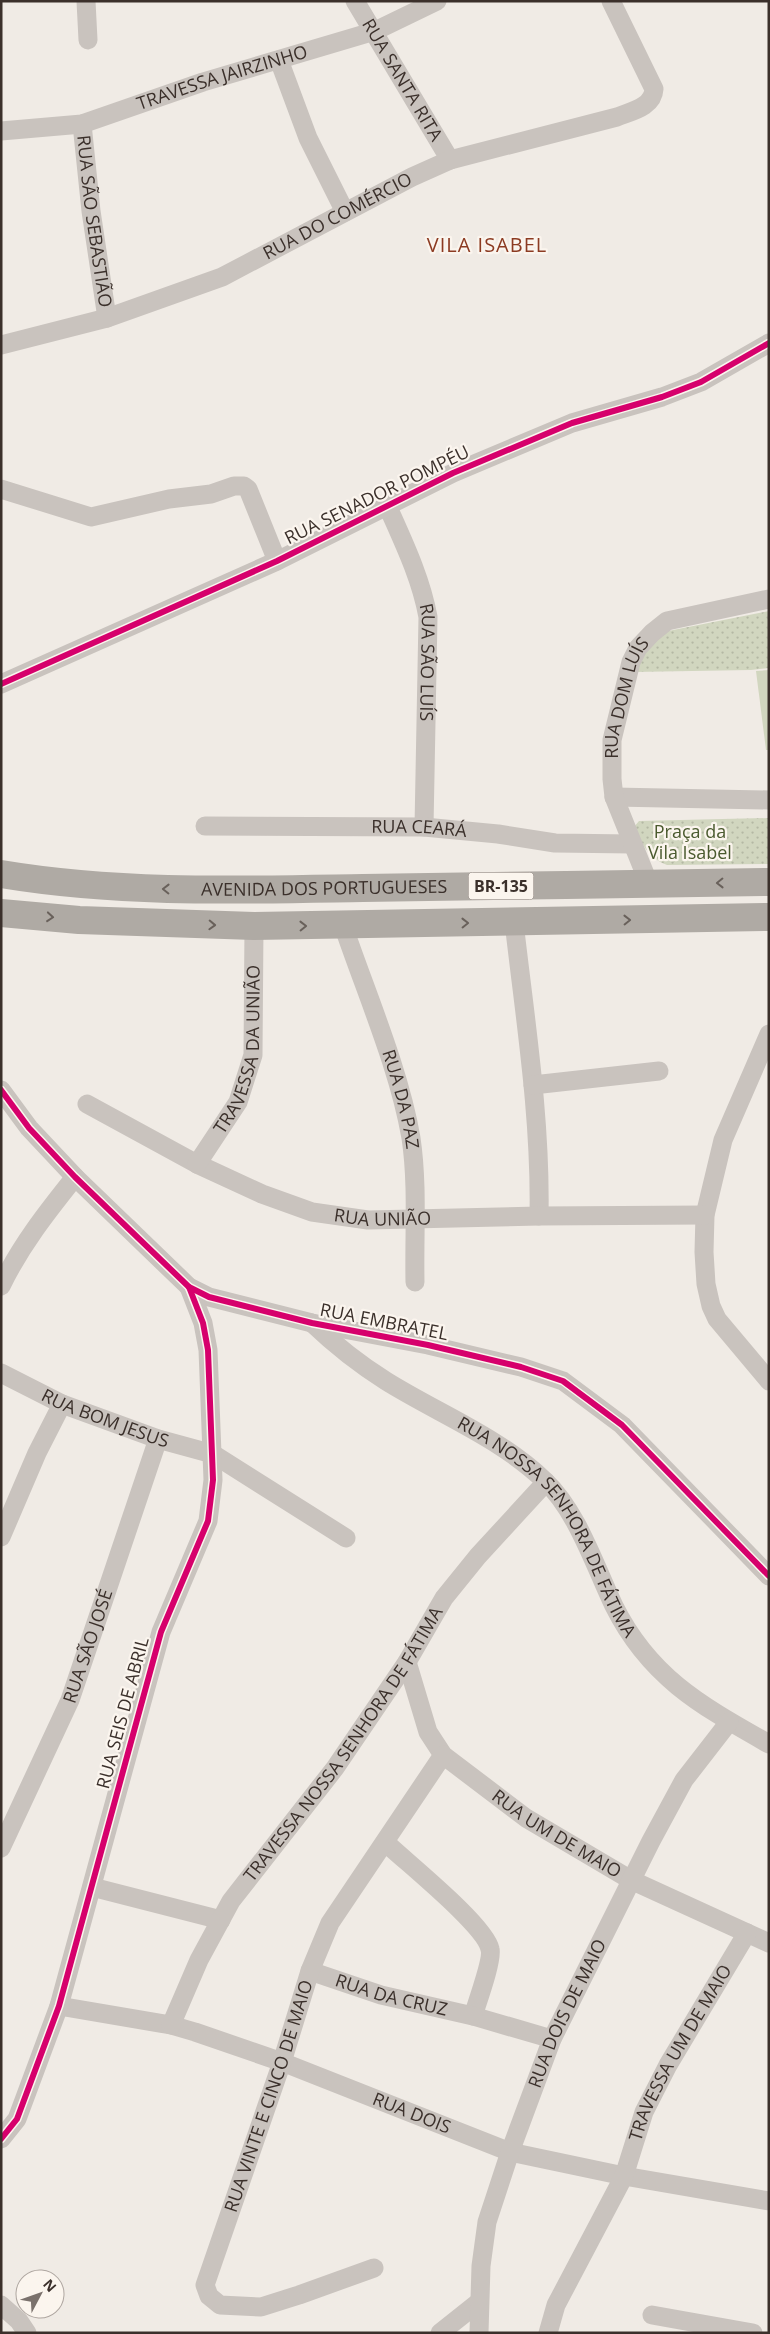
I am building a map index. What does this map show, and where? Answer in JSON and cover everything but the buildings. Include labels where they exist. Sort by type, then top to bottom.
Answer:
[{"type":"highway","name":"AVENIDA DOS PORTUGUESES","points":[[1,874],[41,880],[126,888],[232,890],[769,882]]},
{"type":"highway","points":[[413,924],[406,905],[411,898],[418,896],[526,896],[570,885]]},
{"type":"highway","name":"AVENIDA DOS PORTUGUESES","points":[[2,914],[79,920],[254,926],[769,918]]},
{"type":"street","points":[[86,1],[88,40]]},
{"type":"street","name":"RUA SANTA RITA","points":[[355,1],[375,31],[450,160]]},
{"type":"street","name":"TRAVESSA JAIRZINHO","points":[[1,131],[82,124],[203,82],[375,31],[437,1]]},
{"type":"street","name":"RUA DO COMÉRCIO","points":[[1,345],[107,318],[222,277],[345,212],[450,160],[617,117],[636,110],[649,102],[654,96],[654,88],[650,76],[611,1]]},
{"type":"street","points":[[279,60],[308,138],[345,212]]},
{"type":"street","name":"RUA SÃO SEBASTIÃO","points":[[82,124],[91,211],[107,318]]},
{"type":"street","name":"RUA SENADOR POMPÉU","points":[[1,684],[277,561],[453,473],[572,423],[662,397],[701,382],[769,343]]},
{"type":"street","points":[[1,489],[91,517],[129,510],[169,499],[211,494],[234,486],[244,486],[248,489],[277,561]]},
{"type":"street","name":"RUA SÃO LUÍS","points":[[387,505],[408,551],[424,597],[428,617],[424,826]]},
{"type":"street","name":"RUA DOM LUÍS","points":[[649,884],[614,797],[612,740],[631,662],[638,648],[652,633],[667,622],[769,600]]},
{"type":"street","points":[[614,797],[769,800]]},
{"type":"street","name":"RUA CEARÁ","points":[[205,826],[424,826],[498,834],[555,843],[632,844]]},
{"type":"street","points":[[514,922],[533,1085],[539,1166],[539,1216]]},
{"type":"street","name":"RUA DA PAZ","points":[[343,925],[395,1076],[410,1136],[414,1166],[415,1282]]},
{"type":"street","name":"TRAVESSA DA UNIÃO","points":[[198,1164],[238,1102],[252,1055],[254,926]]},
{"type":"street","points":[[769,1034],[723,1140],[704,1215],[706,1284],[711,1306],[717,1319],[769,1381]]},
{"type":"street","points":[[533,1085],[659,1071]]},
{"type":"street","name":"RUA EMBRATEL","points":[[1,1090],[29,1128],[75,1177],[189,1287],[210,1297],[312,1323],[447,1349],[521,1366],[563,1381],[622,1425],[769,1576]]},
{"type":"street","name":"RUA UNIÃO","points":[[87,1104],[198,1164],[262,1194],[312,1212],[368,1220],[704,1215]]},
{"type":"street","points":[[1,1286],[16,1255],[35,1227],[75,1177]]},
{"type":"street","name":"RUA SEIS DE ABRIL","points":[[1,2139],[17,2120],[59,2006],[161,1632],[208,1521],[212,1503],[213,1454],[208,1350],[203,1323],[189,1287]]},
{"type":"street","name":"RUA NOSSA SENHORA DE FÁTIMA","points":[[312,1323],[338,1348],[386,1381],[450,1415],[516,1457],[546,1482],[576,1526],[616,1608],[659,1671],[691,1698],[769,1744]]},
{"type":"street","name":"RUA BOM JESUS","points":[[1,1373],[62,1404],[158,1439],[213,1454],[346,1538]]},
{"type":"street","points":[[1,1537],[37,1453],[62,1404]]},
{"type":"street","name":"RUA SÃO JOSÉ","points":[[1,1848],[70,1700],[158,1439]]},
{"type":"street","name":"TRAVESSA NOSSA SENHORA DE FÁTIMA","points":[[171,2025],[199,1960],[231,1902],[335,1768],[407,1662],[444,1598],[478,1556],[546,1482]]},
{"type":"street","name":"RUA UM DE MAIO","points":[[407,1662],[428,1732],[443,1755],[526,1818],[631,1880],[769,1943]]},
{"type":"street","name":"RUA DOIS DE MAIO","points":[[479,2333],[481,2266],[487,2222],[510,2152],[552,2039],[631,1880],[684,1780],[729,1722]]},
{"type":"street","name":"RUA VINTE E CINCO DE MAIO","points":[[374,2268],[299,2296],[261,2307],[220,2305],[208,2296],[205,2285],[282,2062],[310,1971],[330,1923],[443,1755]]},
{"type":"street","points":[[385,1842],[471,1920],[486,1940],[491,1950],[490,1960],[473,2016]]},
{"type":"street","points":[[92,1887],[221,1920]]},
{"type":"street","name":"TRAVESSA UM DE MAIO","points":[[548,2333],[556,2305],[624,2176],[648,2104],[668,2065],[747,1933]]},
{"type":"street","name":"RUA DA CRUZ","points":[[310,1971],[381,1996],[473,2016],[552,2039]]},
{"type":"street","name":"RUA DOIS","points":[[59,2006],[171,2025],[282,2062],[510,2152],[624,2176],[769,2201]]},
{"type":"street","points":[[440,2333],[479,2302]]},
{"type":"street","points":[[1,2305],[19,2321],[27,2333]]},
{"type":"street","points":[[652,2315],[753,2333]]},
{"type":"green space","points":[[769,611],[769,668],[633,672],[637,657],[663,632]]},
{"type":"green space","points":[[769,670],[769,750],[766,750],[756,671]]},
{"type":"green space","name":"Praça da Vila Isabel","points":[[769,818],[769,864],[667,865],[650,854],[634,827],[639,821]]},
{"type":"cycle path","points":[[1,684],[277,561],[453,473],[572,423],[662,397],[701,382],[769,343]]},
{"type":"cycle path","points":[[1,1090],[29,1128],[75,1177],[189,1287],[209,1297],[312,1323],[428,1345],[521,1367],[563,1381],[622,1425],[769,1576]]},
{"type":"cycle path","points":[[1,2139],[17,2119],[59,2006],[161,1632],[208,1521],[213,1480],[208,1350],[203,1323],[189,1287]]},
{"type":"district","name":"VILA ISABEL","points":[[487,245]]}]
